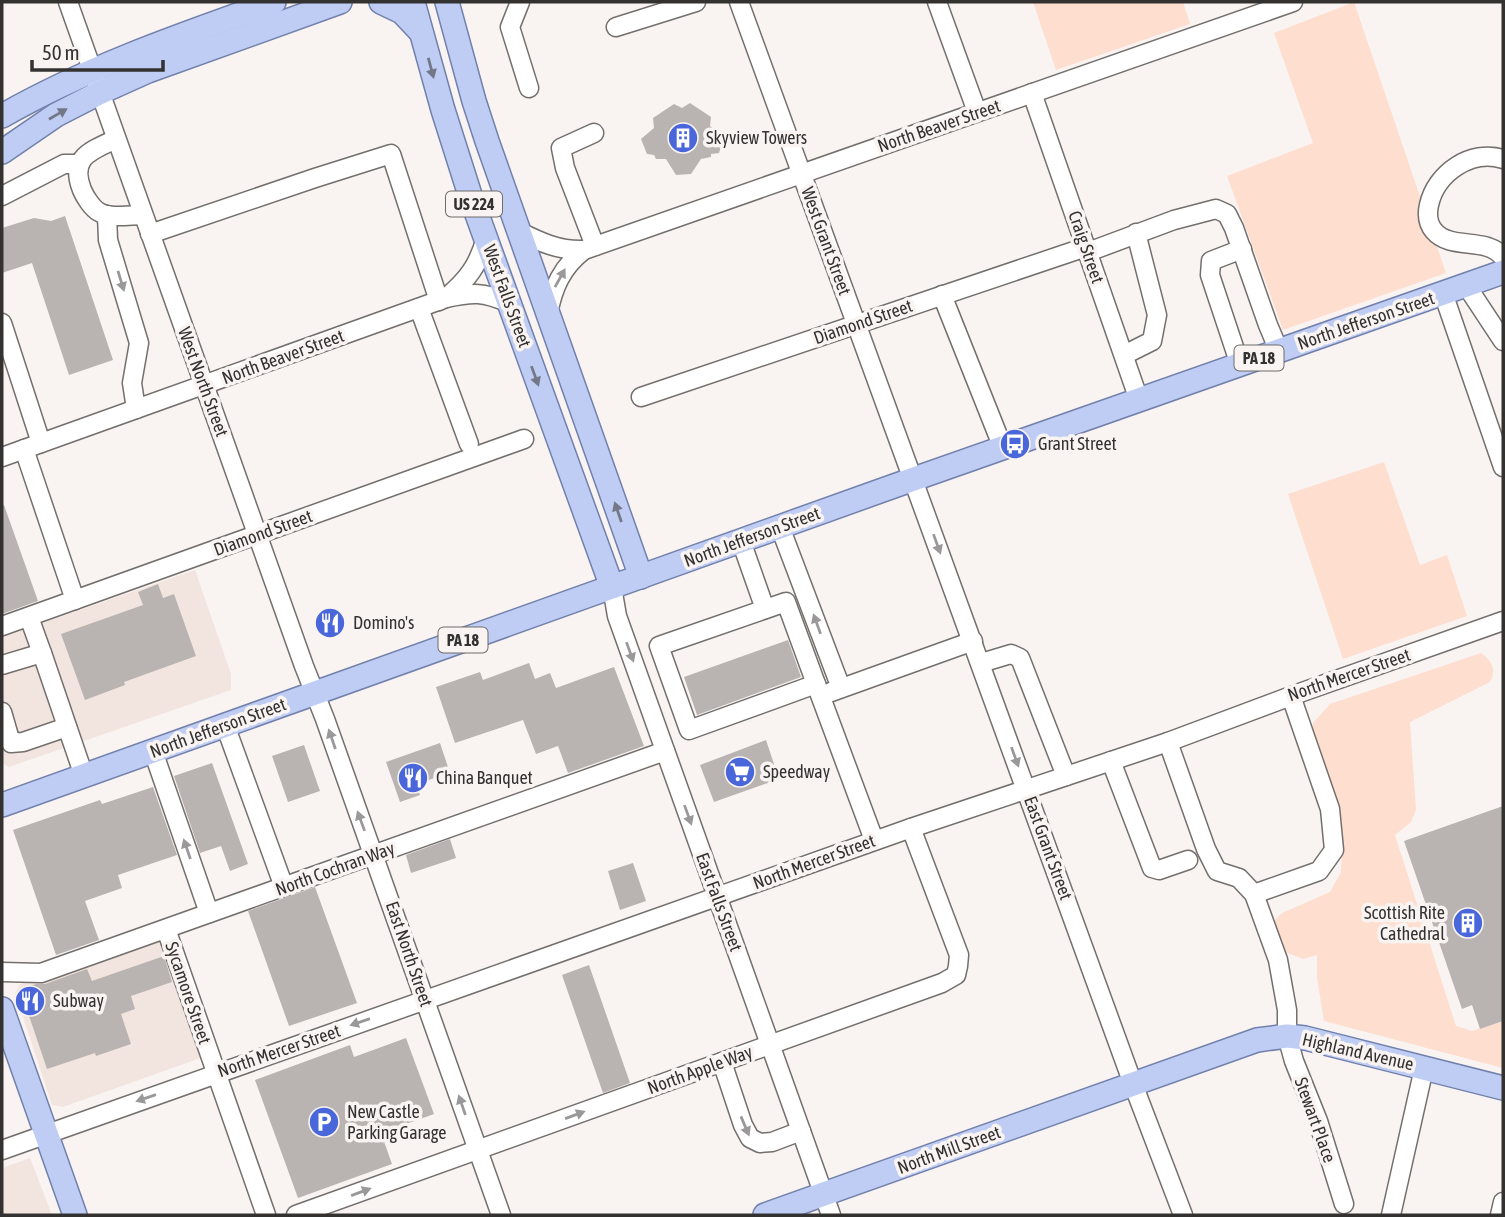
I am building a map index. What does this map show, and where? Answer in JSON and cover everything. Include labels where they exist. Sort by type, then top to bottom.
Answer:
[{"type":"main road","points":[[2,152],[56,115],[139,50],[274,2]]},
{"type":"main road","points":[[2,116],[50,90],[148,71],[340,2]]},
{"type":"main road","points":[[381,2],[402,12],[421,32]]},
{"type":"main road","name":"West Falls Street","points":[[413,2],[446,121],[612,587]]},
{"type":"main road","name":"West Falls Street","points":[[447,2],[474,101],[641,577]]},
{"type":"main road","name":"North Jefferson Street","points":[[2,805],[1503,272]]},
{"type":"main road","points":[[2,1009],[75,1215]]},
{"type":"main road","name":"Highland Avenue","points":[[1133,1084],[1257,1040],[1287,1036],[1306,1038],[1503,1088]]},
{"type":"main road","name":"North Mill Street","points":[[765,1215],[828,1205],[1133,1084]]},
{"type":"street","name":"West North Street","points":[[68,2],[315,693]]},
{"type":"street","points":[[520,2],[510,27],[529,88]]},
{"type":"street","points":[[616,27],[696,2]]},
{"type":"street","name":"West Grant Street","points":[[739,2],[913,480]]},
{"type":"street","points":[[937,2],[977,112]]},
{"type":"street","name":"North Beaver Street","points":[[548,314],[554,288],[563,271],[575,257],[590,248],[1293,2]]},
{"type":"street","name":"Craig Street","points":[[1032,93],[1139,400]]},
{"type":"street","points":[[590,248],[561,148],[594,134]]},
{"type":"street","points":[[116,139],[88,152],[78,164],[78,176],[83,192],[93,208],[100,213],[143,215]]},
{"type":"street","points":[[150,234],[391,154],[443,300]]},
{"type":"street","points":[[1503,159],[1490,155],[1469,160],[1451,170],[1432,193],[1428,209],[1430,225],[1436,234],[1444,239],[1489,247],[1503,257]]},
{"type":"street","points":[[2,196],[64,164],[78,164]]},
{"type":"street","name":"Diamond Street","points":[[641,397],[942,295],[1216,209],[1227,214],[1234,228],[1279,351]]},
{"type":"street","points":[[107,215],[108,240],[139,344],[132,383],[136,409]]},
{"type":"street","name":"North Beaver Street","points":[[518,230],[547,245],[569,250],[590,248]]},
{"type":"street","points":[[1124,355],[1152,341],[1157,315],[1136,233]]},
{"type":"street","name":"North Beaver Street","points":[[443,300],[469,276],[481,254],[486,237]]},
{"type":"street","points":[[1240,365],[1210,275],[1211,261],[1242,249]]},
{"type":"street","points":[[1466,285],[1503,341]]},
{"type":"street","name":"North Beaver Street","points":[[2,457],[443,300],[477,293],[509,303]]},
{"type":"street","points":[[1443,293],[1503,467]]},
{"type":"street","points":[[942,295],[1003,448]]},
{"type":"street","points":[[419,308],[469,444]]},
{"type":"street","points":[[2,323],[75,600]]},
{"type":"street","name":"Diamond Street","points":[[2,626],[524,439]]},
{"type":"street","name":"East Grant Street","points":[[913,480],[1182,1215]]},
{"type":"street","points":[[780,527],[841,688]]},
{"type":"street","points":[[741,541],[765,609]]},
{"type":"street","name":"East Falls Street","points":[[612,587],[617,616],[828,1205]]},
{"type":"street","points":[[874,841],[818,690],[786,602],[659,646],[689,730],[818,690],[841,688],[973,641]]},
{"type":"street","points":[[29,617],[84,776]]},
{"type":"street","name":"North Mercer Street","points":[[2,1150],[911,828],[1167,742],[1503,621]]},
{"type":"street","points":[[2,666],[42,653]]},
{"type":"street","points":[[981,663],[1011,654],[1020,659],[1066,776]]},
{"type":"street","points":[[640,678],[671,678]]},
{"type":"street","name":"East North Street","points":[[315,693],[501,1215]]},
{"type":"street","points":[[1167,742],[1217,872],[1239,878],[1254,894],[1319,872],[1334,850],[1330,809],[1291,696]]},
{"type":"street","points":[[663,743],[682,711]]},
{"type":"street","points":[[2,712],[11,743],[23,742],[67,727]]},
{"type":"street","points":[[225,725],[284,887]]},
{"type":"street","name":"North Cochran Way","points":[[2,972],[41,973],[373,855],[663,743]]},
{"type":"street","points":[[153,751],[209,913]]},
{"type":"street","points":[[1111,761],[1152,867],[1159,870],[1188,860]]},
{"type":"street","name":"North Apple Way","points":[[296,1215],[942,983],[956,975],[959,955],[911,828]]},
{"type":"street","name":"Stewart Place","points":[[1254,894],[1278,960],[1287,1010],[1287,1036],[1294,1061],[1318,1121],[1343,1204]]},
{"type":"street","name":"Sycamore Street","points":[[166,929],[266,1215]]},
{"type":"street","points":[[722,1062],[750,1138],[760,1143],[772,1142],[801,1131]]},
{"type":"street","points":[[1391,1215],[1423,1068]]},
{"type":"street","points":[[1500,1215],[1503,1202]]},
{"type":"shaded area","points":[[1033,2],[1183,2],[1190,24],[1056,70]]},
{"type":"shaded area","points":[[1354,2],[1446,273],[1283,330],[1227,176],[1313,143],[1274,33]]},
{"type":"shaded area","points":[[1384,462],[1420,565],[1447,555],[1467,616],[1343,659],[1288,494]]},
{"type":"shaded area","points":[[195,570],[231,674],[231,690],[9,767],[2,763],[2,637]]},
{"type":"shaded area","points":[[1481,653],[1492,666],[1490,682],[1410,722],[1416,810],[1411,822],[1395,835],[1456,1026],[1472,1031],[1503,1021],[1503,1068],[1324,1021],[1317,978],[1317,955],[1303,959],[1277,949],[1269,926],[1282,913],[1330,892],[1341,872],[1342,842],[1311,741],[1313,723],[1330,704]]},
{"type":"shaded area","points":[[168,934],[209,1055],[63,1107],[52,1105],[15,993],[20,984]]},
{"type":"shaded area","points":[[30,1158],[52,1215],[2,1215],[2,1168]]},
{"type":"building","name":"Skyview Towers","points":[[690,103],[711,117],[710,126],[724,137],[719,153],[701,159],[691,174],[676,175],[666,159],[656,159],[654,155],[647,154],[641,139],[654,128],[653,118],[674,104],[682,108]]},
{"type":"building","points":[[65,216],[113,360],[69,375],[32,263],[2,273],[2,228],[34,218],[51,221]]},
{"type":"building","points":[[2,505],[38,601],[2,614]]},
{"type":"building","points":[[158,584],[163,598],[174,594],[196,656],[124,682],[125,685],[85,700],[61,634],[143,605],[138,592]]},
{"type":"building","points":[[788,640],[801,677],[697,715],[684,677]]},
{"type":"building","points":[[529,663],[535,679],[550,673],[556,688],[614,667],[644,746],[568,773],[558,746],[536,754],[523,720],[455,743],[436,687],[480,672],[483,680]]},
{"type":"building","name":"Speedway","points":[[766,740],[779,779],[714,802],[700,765]]},
{"type":"building","name":"China Banquet","points":[[440,743],[450,773],[416,784],[420,795],[400,802],[386,762]]},
{"type":"building","points":[[304,745],[320,791],[288,802],[272,756]]},
{"type":"building","points":[[212,763],[248,864],[230,871],[221,846],[200,853],[174,776]]},
{"type":"building","points":[[153,787],[177,855],[118,875],[122,888],[85,901],[99,940],[56,955],[13,830],[100,800],[102,804]]},
{"type":"building","name":"Scottish Rite Cathedral","points":[[1503,806],[1503,1021],[1480,1029],[1472,1005],[1462,1009],[1404,841]]},
{"type":"building","points":[[450,839],[456,858],[411,873],[406,855]]},
{"type":"building","points":[[633,863],[646,901],[620,910],[608,871]]},
{"type":"building","points":[[315,887],[357,1003],[289,1026],[248,911]]},
{"type":"building","points":[[164,956],[172,982],[131,996],[135,1009],[121,1014],[131,1044],[47,1069],[20,989],[45,984],[87,969],[92,981]]},
{"type":"building","points":[[589,965],[630,1083],[603,1093],[562,975]]},
{"type":"building","name":"New Castle Parking Garage","points":[[406,1038],[434,1114],[381,1133],[392,1164],[298,1198],[255,1080],[350,1045],[354,1057]]},
{"type":"place","name":"Skyview Towers","points":[[683,138]]},
{"type":"place","name":"Grant Street","points":[[1015,444]]},
{"type":"place","name":"Domino's","points":[[330,623]]},
{"type":"place","name":"Speedway","points":[[740,772]]},
{"type":"place","name":"China Banquet","points":[[413,778]]},
{"type":"place","name":"Scottish Rite Cathedral","points":[[1468,923]]},
{"type":"place","name":"Subway","points":[[30,1001]]},
{"type":"place","name":"New Castle Parking Garage","points":[[324,1122]]}]
